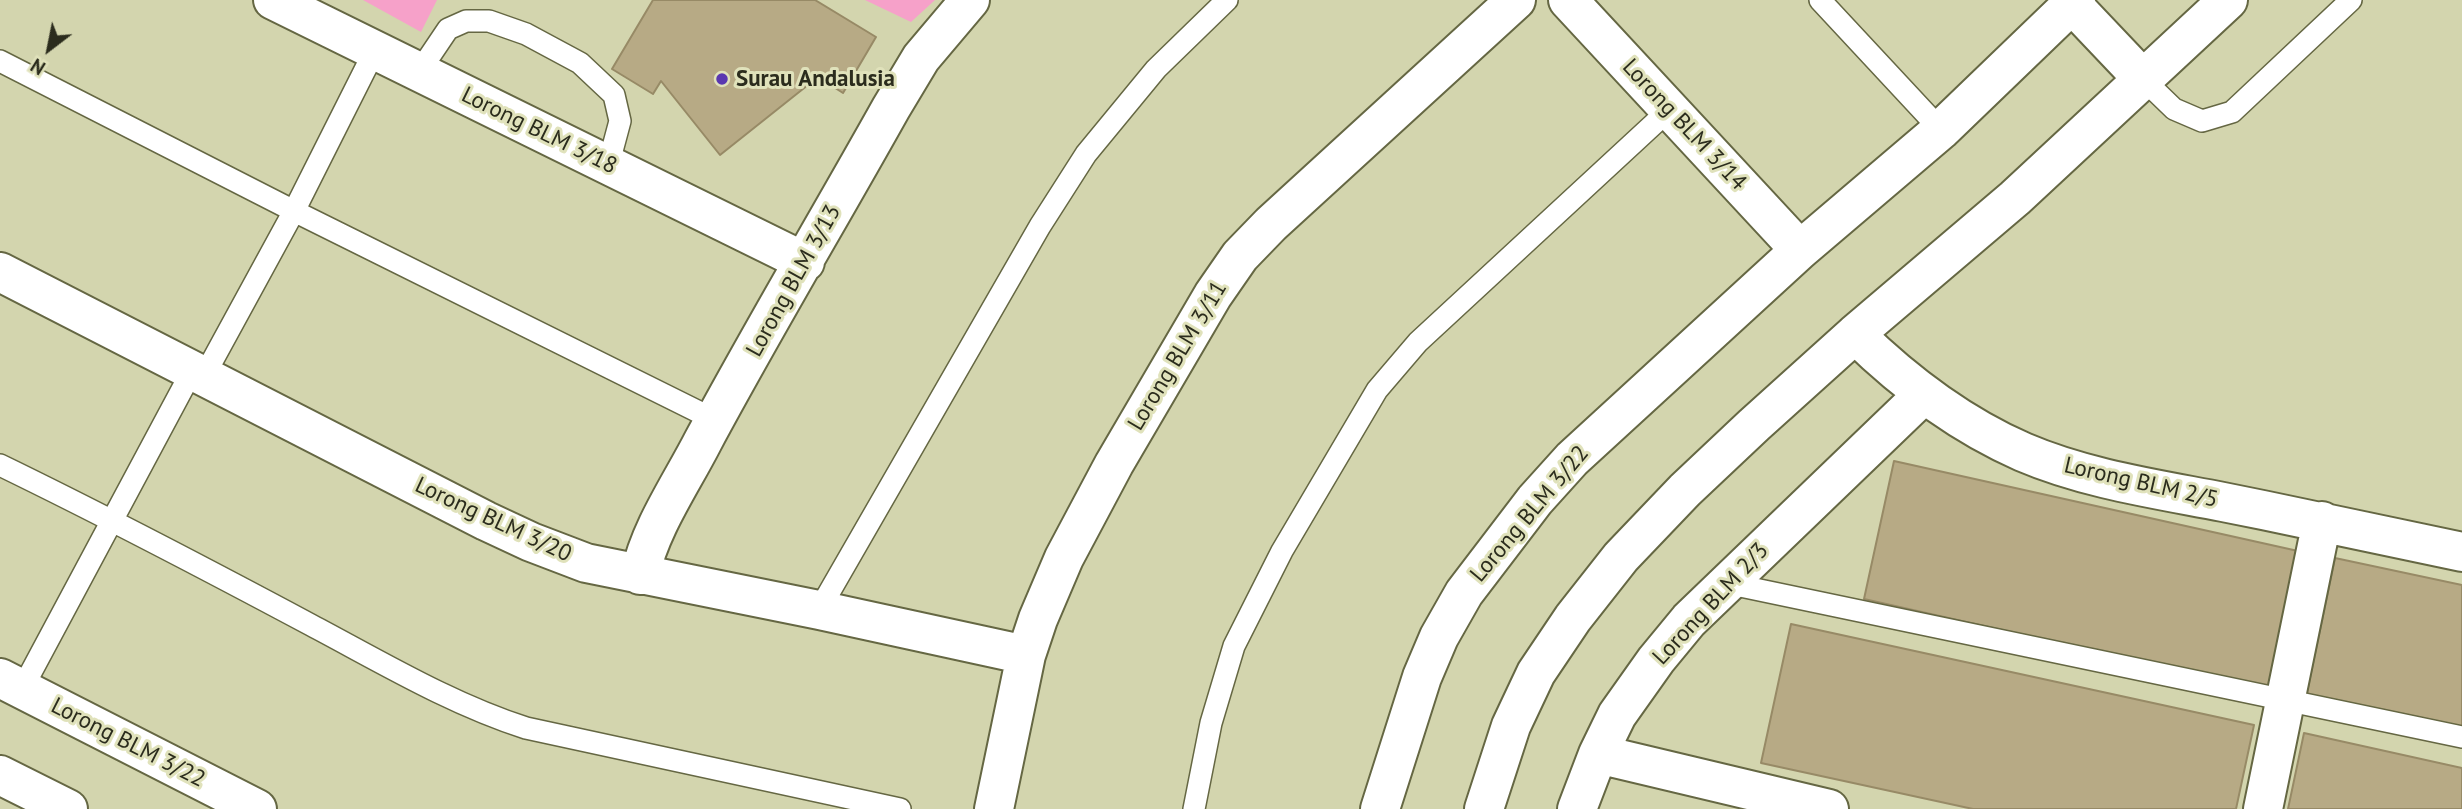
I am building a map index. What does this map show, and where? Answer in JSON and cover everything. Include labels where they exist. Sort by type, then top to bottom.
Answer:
[{"type":"street","name":"Lorong BLM 3/18","points":[[273,0],[804,262]]},
{"type":"street","name":"Lorong BLM 3/13","points":[[640,575],[644,556],[655,532],[715,420],[921,58],[970,0]]},
{"type":"street","name":"Lorong BLM 3/11","points":[[994,809],[1026,655],[1038,619],[1064,558],[1108,476],[1213,295],[1240,256],[1271,224],[1516,0]]},
{"type":"street","name":"Lorong BLM 3/14","points":[[1568,0],[1800,250]]},
{"type":"street","points":[[1484,809],[1516,715],[1536,673],[1573,618],[1621,558],[1685,490],[1855,334],[2015,198],[2228,0]]},
{"type":"street","name":"Lorong BLM 3/22","points":[[1380,809],[1422,677],[1439,638],[1464,593],[1535,500],[1572,459],[1800,250],[1941,130],[2072,1]]},
{"type":"street","points":[[2072,1],[2143,79]]},
{"type":"street","name":"Lorong BLM 3/20","points":[[0,272],[531,542],[586,563],[1026,655]]},
{"type":"street","name":"Lorong BLM 2/5","points":[[1855,334],[1887,365],[1924,394],[1968,424],[2024,452],[2108,479],[2462,552]]},
{"type":"street","name":"Lorong BLM 2/3","points":[[1577,809],[1598,754],[1617,715],[1656,660],[1689,620],[1924,394]]},
{"type":"street","points":[[2263,809],[2322,521]]},
{"type":"street","name":"Lorong BLM 3/22","points":[[11,684],[257,809]]},
{"type":"street","points":[[1598,754],[1829,809]]},
{"type":"street","points":[[0,775],[68,809]]},
{"type":"lane","points":[[819,610],[1040,226],[1086,154],[1156,69],[1227,0]]},
{"type":"lane","points":[[1820,0],[1941,130]]},
{"type":"lane","points":[[2143,79],[2174,109],[2202,121],[2232,112],[2351,0]]},
{"type":"lane","points":[[419,72],[448,29],[466,21],[489,21],[526,34],[580,63],[614,95],[620,121],[608,166]]},
{"type":"lane","points":[[11,684],[295,211],[375,50]]},
{"type":"lane","points":[[0,61],[715,420]]},
{"type":"lane","points":[[1194,809],[1212,723],[1234,646],[1282,551],[1377,390],[1418,342],[1670,109]]},
{"type":"lane","points":[[0,465],[112,519],[431,688],[500,720],[526,728],[900,809]]},
{"type":"lane","points":[[1726,583],[2284,702],[2462,737]]},
{"type":"shaded area","points":[[363,0],[437,0],[421,32]]},
{"type":"shaded area","points":[[865,0],[935,0],[911,22]]},
{"type":"building","name":"Surau Andalusia","points":[[653,0],[815,0],[876,37],[843,93],[818,77],[720,155],[661,81],[653,94],[612,69]]},
{"type":"building","points":[[1894,461],[2298,551],[2269,690],[1864,599]]},
{"type":"building","points":[[2335,558],[2462,585],[2462,731],[2306,697]]},
{"type":"building","points":[[1791,624],[2254,725],[2236,809],[1973,809],[1761,763]]},
{"type":"building","points":[[2304,733],[2462,768],[2462,809],[2288,809]]},
{"type":"place","name":"Surau Andalusia","points":[[722,79]]}]
